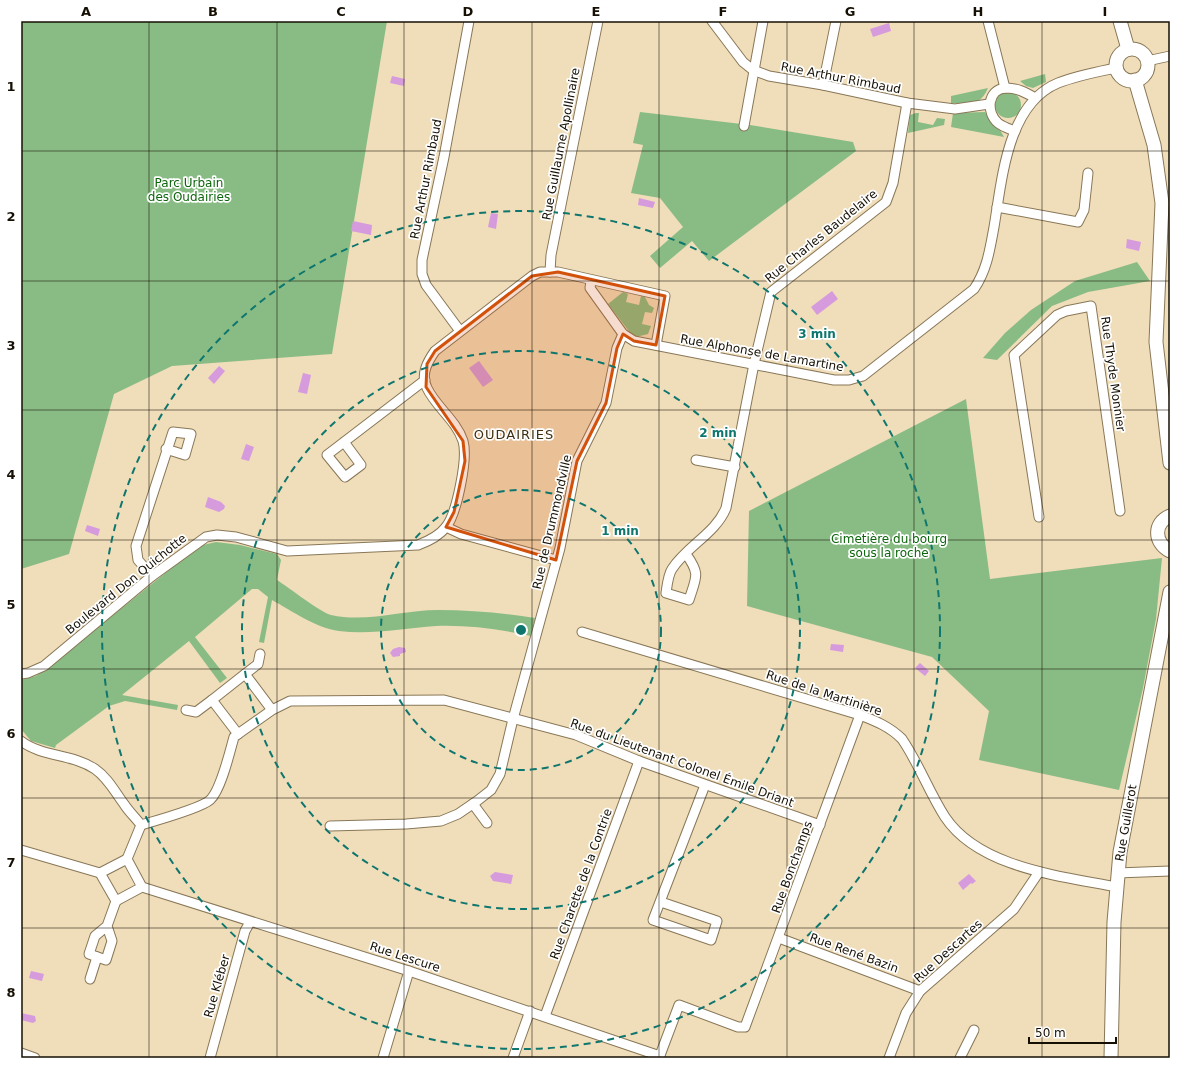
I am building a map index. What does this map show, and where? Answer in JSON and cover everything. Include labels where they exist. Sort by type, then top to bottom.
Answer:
[{"type":"street","name":"Rue Arthur Rimbaud","points":[[460,331],[426,285],[422,274],[422,260],[444,157],[469,21]]},
{"type":"street","name":"Rue Guillaume Apollinaire","points":[[550,272],[551,255],[564,187],[598,21]]},
{"type":"street","name":"Rue Arthur Rimbaud","points":[[712,21],[743,62],[753,70],[769,76],[823,85],[907,103],[955,109],[989,104]]},
{"type":"street","points":[[744,126],[763,21]]},
{"type":"street","points":[[823,85],[836,21]]},
{"type":"street","points":[[988,21],[1005,88]]},
{"type":"street","points":[[1120,21],[1128,49]]},
{"type":"street","points":[[1128,49],[1140,51],[1147,61],[1145,73],[1135,80],[1123,78],[1116,68],[1118,56],[1128,49]]},
{"type":"street","points":[[1147,61],[1170,56]]},
{"type":"street","name":"Rue Alphonse de Lamartine","points":[[623,334],[634,341],[834,380],[849,380],[863,376],[974,290],[983,276],[989,253],[1010,145],[1024,112],[1035,98],[1057,83],[1116,68]]},
{"type":"street","points":[[1135,80],[1154,145],[1162,203],[1156,342],[1170,463]]},
{"type":"street","points":[[1015,132],[998,123],[990,112],[989,104],[992,97],[998,91],[1005,88],[1020,89],[1035,98]]},
{"type":"street","name":"Rue Charles Baudelaire","points":[[686,554],[695,567],[697,574],[689,600],[666,593],[672,569],[686,554],[723,516],[754,364],[771,292],[886,202],[893,183],[907,103]]},
{"type":"street","points":[[997,208],[1078,222],[1084,210],[1088,173]]},
{"type":"street","points":[[344,442],[425,380],[426,364],[435,351],[532,276],[540,272],[550,272],[665,296],[656,345]]},
{"type":"street","points":[[591,281],[590,288],[623,334]]},
{"type":"street","name":"Rue Thyde Monnier","points":[[1039,517],[1014,355],[1057,315],[1066,311],[1091,306],[1120,511]]},
{"type":"street","name":"Rue de Drummondville","points":[[330,826],[406,824],[441,821],[458,814],[491,790],[500,774],[513,719],[556,560],[577,461],[606,403],[617,348],[623,334]]},
{"type":"street","name":"Boulevard Don Quichotte","points":[[21,674],[28,673],[44,666],[152,576],[206,537],[217,535],[236,537],[287,550],[418,545],[429,541],[446,527],[454,512],[465,461],[465,452],[459,432],[426,387],[425,380]]},
{"type":"street","points":[[152,576],[138,560],[136,546],[166,449]]},
{"type":"street","points":[[696,460],[734,467]]},
{"type":"street","points":[[1170,516],[1161,522],[1157,532],[1160,543],[1170,551]]},
{"type":"street","points":[[446,527],[461,534],[556,560]]},
{"type":"street","name":"Rue Guillerot","points":[[1111,1058],[1116,887],[1120,852],[1170,592]]},
{"type":"street","name":"Rue de la Martinière","points":[[582,632],[860,715],[883,724],[894,731],[902,739],[945,816],[955,829],[965,838],[992,855],[1039,872],[1116,887]]},
{"type":"street","points":[[186,710],[196,712],[212,700],[258,664],[260,654]]},
{"type":"street","points":[[141,825],[184,812],[210,800],[223,776],[234,737],[272,710],[245,674]]},
{"type":"street","points":[[212,700],[238,734]]},
{"type":"street","name":"Rue du Lieutenant Colonel Émile Driant","points":[[272,710],[283,703],[290,701],[444,700],[576,735],[639,761],[820,825]]},
{"type":"street","name":"Rue Bonchamps","points":[[660,1057],[679,1004],[738,1026],[745,1027],[860,715]]},
{"type":"street","points":[[21,740],[45,753],[80,762],[95,769],[111,784],[124,805],[141,825]]},
{"type":"street","name":"Rue Charette de la Contrie","points":[[545,1016],[639,761]]},
{"type":"street","points":[[661,902],[717,921],[711,940],[653,920],[705,785]]},
{"type":"street","points":[[473,804],[487,823]]},
{"type":"street","points":[[21,850],[100,873],[127,859],[141,825]]},
{"type":"street","points":[[107,926],[112,941],[106,960],[89,954],[95,936],[107,926],[116,901],[142,887],[127,859]]},
{"type":"street","points":[[1118,873],[1170,871]]},
{"type":"street","name":"Rue Descartes","points":[[889,1058],[906,1013],[920,991],[1014,909],[1039,872]]},
{"type":"street","points":[[100,873],[116,901]]},
{"type":"street","name":"Rue Lescure","points":[[142,887],[240,916],[250,922],[409,971],[545,1016],[660,1057]]},
{"type":"street","name":"Rue Kléber","points":[[210,1058],[241,945],[250,922]]},
{"type":"street","name":"Rue René Bazin","points":[[779,938],[920,991]]},
{"type":"street","points":[[90,979],[97,957]]},
{"type":"street","points":[[383,1058],[409,971]]},
{"type":"street","points":[[513,1058],[530,1011]]},
{"type":"street","points":[[963,1055],[974,1030]]},
{"type":"street","points":[[21,1054],[35,1058]]},
{"type":"highlighted area","points":[[558,272],[665,296],[656,345],[634,341],[623,334],[617,348],[606,403],[577,461],[556,560],[446,527],[454,512],[465,461],[463,441],[426,387],[427,364],[435,351],[532,276]]},
{"type":"green space","name":"Parc Urbain des Oudairies","points":[[387,21],[332,354],[172,366],[114,394],[69,554],[21,569],[21,22]]},
{"type":"green space","points":[[1045,74],[1046,82],[1033,88],[1026,86],[1020,81]]},
{"type":"green space","points":[[988,88],[985,94],[978,101],[973,103],[951,103],[951,96]]},
{"type":"green space","points":[[1008,92],[1017,96],[1021,105],[1017,114],[1008,118],[999,114],[995,105],[999,96]]},
{"type":"green space","points":[[640,112],[750,125],[853,142],[856,151],[709,261],[692,241],[660,268],[650,256],[683,227],[660,198],[631,193],[643,145],[633,143]]},
{"type":"green space","points":[[985,112],[1004,137],[951,127],[953,113]]},
{"type":"green space","points":[[919,113],[918,122],[933,125],[937,118],[945,119],[944,125],[908,133],[910,115]]},
{"type":"green space","points":[[1137,262],[1150,281],[1088,292],[1052,306],[997,360],[983,358],[1005,333],[1031,310],[1075,281]]},
{"type":"green space","points":[[623,292],[628,294],[626,302],[639,305],[641,296],[645,297],[649,305],[654,308],[652,313],[645,312],[642,324],[651,326],[648,334],[636,337],[631,334],[608,304]]},
{"type":"green space","name":"Cimetière du bourg sous la roche","points":[[966,399],[990,579],[1162,558],[1156,619],[1143,688],[1119,790],[979,760],[989,711],[932,657],[747,606],[749,511]]},
{"type":"green space","points":[[216,542],[240,545],[277,554],[281,560],[277,580],[331,615],[357,618],[438,610],[499,613],[535,618],[531,636],[496,629],[460,626],[436,626],[376,632],[339,631],[313,623],[272,600],[264,643],[259,642],[268,597],[258,589],[252,589],[195,637],[227,678],[220,683],[189,641],[122,695],[178,705],[177,710],[125,701],[109,706],[56,745],[55,748],[31,741],[21,729],[21,680],[36,676],[51,665],[199,546]]},
{"type":"shaded area","points":[[889,23],[891,31],[873,37],[870,29]]},
{"type":"shaded area","points":[[392,76],[405,79],[404,86],[390,83]]},
{"type":"shaded area","points":[[639,198],[655,202],[653,208],[638,205]]},
{"type":"shaded area","points":[[491,213],[498,214],[496,229],[488,227]]},
{"type":"shaded area","points":[[353,221],[372,225],[371,235],[351,231]]},
{"type":"shaded area","points":[[1127,239],[1141,242],[1139,251],[1126,248]]},
{"type":"shaded area","points":[[832,291],[838,299],[817,315],[811,307]]},
{"type":"shaded area","points":[[479,361],[493,380],[483,387],[469,368]]},
{"type":"shaded area","points":[[219,366],[225,371],[214,384],[208,378]]},
{"type":"shaded area","points":[[303,373],[311,375],[307,394],[298,392]]},
{"type":"shaded area","points":[[246,444],[254,447],[249,461],[241,459]]},
{"type":"shaded area","points":[[208,497],[221,502],[225,506],[224,509],[219,512],[205,507]]},
{"type":"shaded area","points":[[87,525],[100,529],[98,536],[85,531]]},
{"type":"shaded area","points":[[831,644],[844,645],[843,652],[830,650]]},
{"type":"shaded area","points":[[399,647],[405,648],[406,652],[400,654],[400,656],[393,657],[390,653],[393,649]]},
{"type":"shaded area","points":[[920,663],[929,671],[925,676],[915,668]]},
{"type":"shaded area","points":[[495,872],[513,875],[511,884],[493,881],[490,876]]},
{"type":"shaded area","points":[[969,874],[976,881],[972,884],[971,883],[963,890],[958,883]]},
{"type":"shaded area","points":[[31,971],[44,974],[42,981],[29,978]]},
{"type":"shaded area","points":[[21,1013],[35,1016],[36,1021],[33,1023],[21,1020]]},
{"type":"district","name":"OUDAIRIES","points":[[514,434]]}]
